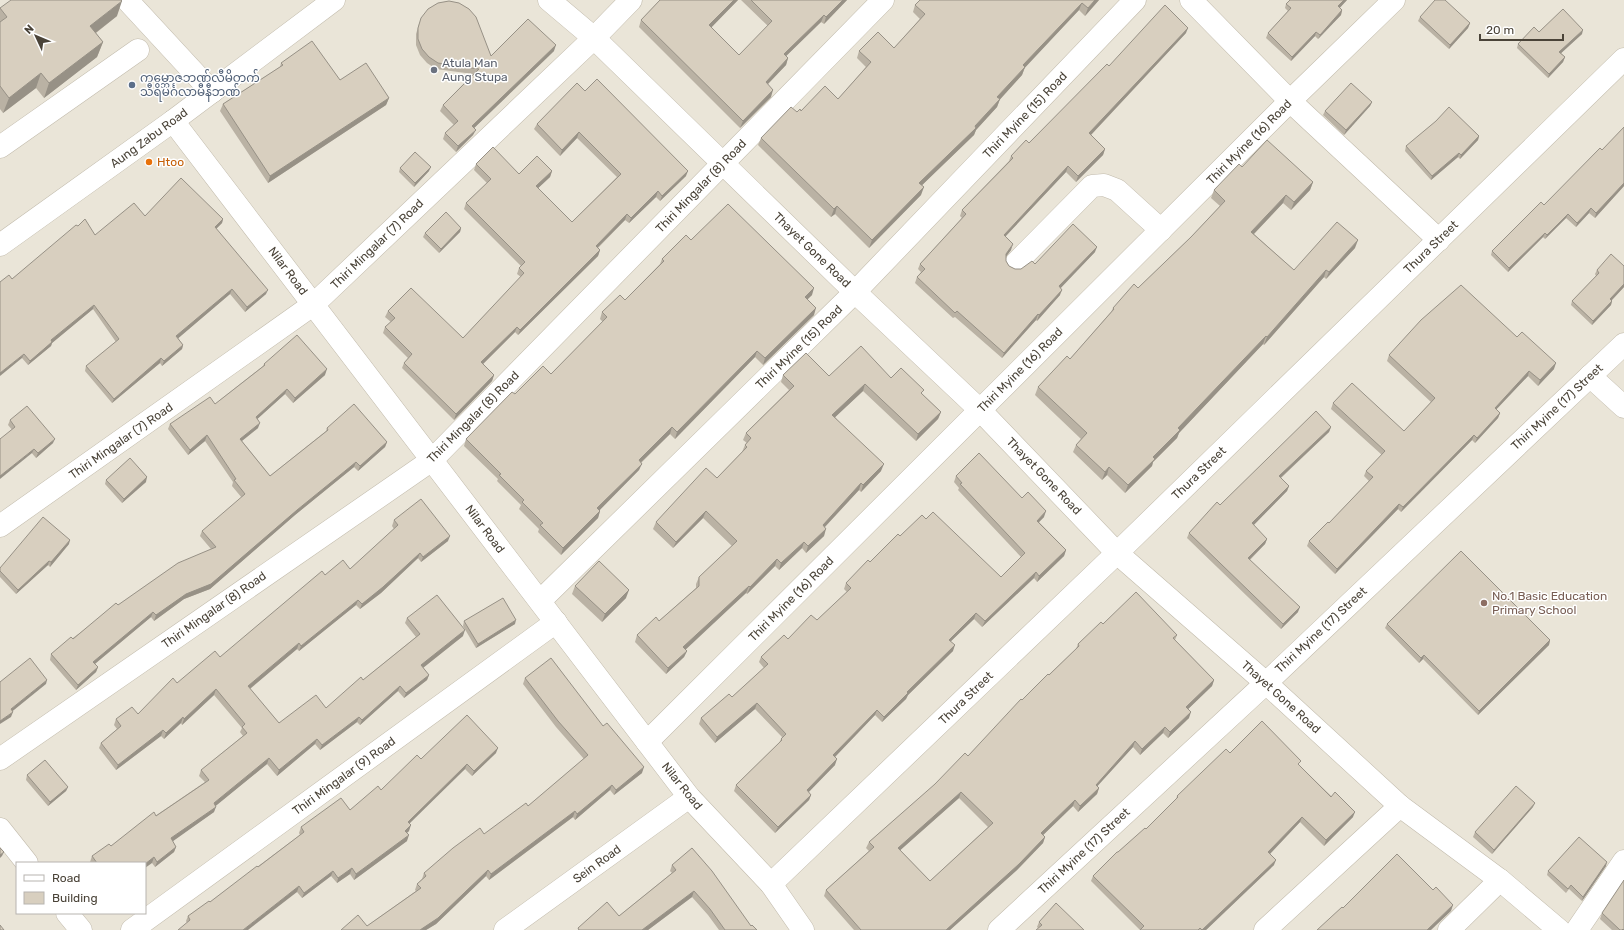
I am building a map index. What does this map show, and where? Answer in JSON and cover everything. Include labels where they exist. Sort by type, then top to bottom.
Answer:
[{"type":"street","points":[[127,0],[212,92]]},
{"type":"street","name":"Aung Zabu Road","points":[[0,245],[173,121],[334,0]]},
{"type":"street","name":"Thayet Gone Road","points":[[550,0],[594,38],[855,292],[980,410],[1117,553],[1266,683],[1400,806],[1500,880],[1558,930]]},
{"type":"street","name":"Thiri Mingalar (7) Road","points":[[0,526],[314,304],[594,38],[630,0]]},
{"type":"street","name":"Thiri Mingalar (8) Road","points":[[0,759],[432,460],[883,0]]},
{"type":"street","name":"Thiri Myine (15) Road","points":[[540,601],[855,292],[1135,0]]},
{"type":"street","points":[[1192,0],[1290,101],[1439,240]]},
{"type":"street","name":"Thiri Myine (16) Road","points":[[647,742],[1290,101],[1394,0]]},
{"type":"street","points":[[0,146],[138,50]]},
{"type":"street","name":"Thura Street","points":[[772,884],[1117,553],[1624,59]]},
{"type":"street","name":"Nilar Road","points":[[173,121],[689,797],[772,884],[803,930]]},
{"type":"street","points":[[1016,263],[1092,186],[1104,185],[1117,190],[1161,230]]},
{"type":"street","name":"Thiri Myine (17) Street","points":[[999,930],[1266,683],[1624,344]]},
{"type":"street","points":[[1590,376],[1624,407]]},
{"type":"street","name":"Thiri Mingalar (9) Road","points":[[132,930],[556,622]]},
{"type":"street","name":"Sein Road","points":[[505,930],[689,797]]},
{"type":"street","points":[[1265,930],[1400,806]]},
{"type":"street","points":[[0,829],[26,862]]},
{"type":"street","points":[[1577,930],[1624,861]]},
{"type":"street","points":[[1449,930],[1500,880]]},
{"type":"street","points":[[68,914],[81,930]]},
{"type":"shaded area","points":[[0,0],[1624,0],[1624,930],[0,930]]},
{"type":"building","points":[[11,0],[122,1],[90,26],[103,42],[49,83],[41,73],[9,98],[0,86],[0,22],[7,17],[0,8]]},
{"type":"building","points":[[660,0],[734,0],[709,25],[739,55],[772,21],[751,0],[843,0],[826,17],[824,15],[784,54],[788,58],[766,82],[773,90],[743,121],[641,20]]},
{"type":"building","points":[[920,0],[1095,0],[1088,8],[1082,3],[1023,65],[1025,67],[997,97],[1000,99],[975,126],[976,128],[919,183],[924,187],[872,240],[837,206],[834,209],[761,138],[791,107],[797,112],[800,109],[801,111],[825,86],[838,99],[871,62],[859,51],[878,32],[894,48],[925,14],[915,5]]},
{"type":"building","points":[[1290,0],[1344,0],[1338,6],[1342,10],[1320,35],[1316,32],[1292,57],[1268,33],[1291,8],[1286,4]]},
{"type":"building","points":[[1435,0],[1445,0],[1470,23],[1450,45],[1420,17]]},
{"type":"building","points":[[449,1],[459,3],[469,9],[476,17],[491,56],[528,19],[556,45],[472,126],[476,130],[458,146],[445,133],[458,121],[443,105],[479,69],[438,63],[429,57],[422,49],[418,39],[418,28],[421,18],[428,9],[438,3]]},
{"type":"building","points":[[1165,5],[1188,28],[1089,133],[1105,149],[1078,176],[1068,166],[1004,235],[1013,244],[1006,254],[1006,261],[1009,266],[1015,269],[1021,269],[1032,261],[1035,264],[1073,224],[1097,247],[1059,286],[1062,290],[1039,315],[1038,314],[1004,353],[957,311],[955,313],[917,277],[925,269],[920,264],[966,214],[962,210],[1013,158],[1011,156],[1026,140],[1029,143],[1107,64],[1109,66]]},
{"type":"building","points":[[1563,9],[1583,30],[1559,52],[1565,57],[1549,74],[1518,44],[1534,27],[1539,32]]},
{"type":"building","points":[[312,41],[340,80],[366,63],[389,98],[270,176],[223,104],[283,65],[281,63]]},
{"type":"building","points":[[597,79],[688,171],[662,196],[658,191],[631,218],[627,214],[596,246],[600,250],[520,330],[517,327],[481,362],[494,375],[456,414],[404,363],[412,354],[385,327],[395,318],[388,311],[411,288],[463,338],[524,273],[519,268],[525,262],[466,203],[491,179],[476,164],[493,147],[519,174],[537,156],[552,171],[536,186],[572,222],[621,174],[579,132],[562,150],[537,124],[577,83],[585,91]]},
{"type":"building","points":[[1351,83],[1372,102],[1346,130],[1325,111]]},
{"type":"building","points":[[1449,107],[1479,136],[1461,155],[1459,153],[1432,176],[1406,146],[1436,121]]},
{"type":"building","points":[[1624,127],[1624,183],[1596,213],[1591,208],[1577,223],[1568,214],[1547,235],[1545,233],[1509,268],[1492,251],[1541,202],[1544,205],[1600,148],[1602,150]]},
{"type":"building","points":[[1267,140],[1313,182],[1294,202],[1286,195],[1251,232],[1294,270],[1337,222],[1358,240],[1329,272],[1326,270],[1267,337],[1266,336],[1178,428],[1180,430],[1153,457],[1155,459],[1128,485],[1109,467],[1105,472],[1076,445],[1087,433],[1038,387],[1067,356],[1070,359],[1134,284],[1138,288],[1191,237],[1225,201],[1214,190],[1239,164],[1242,167]]},
{"type":"building","points":[[415,152],[431,167],[415,183],[400,168]]},
{"type":"building","points":[[181,178],[223,219],[215,227],[268,290],[247,307],[232,289],[176,336],[183,345],[164,361],[161,358],[114,399],[86,366],[119,339],[94,305],[51,340],[52,342],[30,361],[24,354],[0,373],[0,282],[9,275],[12,279],[85,219],[95,235],[134,203],[145,216]]},
{"type":"building","points":[[728,204],[814,288],[805,297],[816,308],[765,358],[757,351],[677,432],[672,427],[639,460],[642,464],[597,508],[600,511],[563,548],[540,525],[543,523],[522,502],[524,500],[499,475],[501,474],[466,439],[512,392],[515,394],[543,366],[551,374],[607,317],[602,312],[620,295],[625,300],[664,261],[662,259],[686,235],[691,240]]},
{"type":"building","points":[[446,212],[461,228],[441,249],[425,233]]},
{"type":"building","points":[[1611,254],[1624,266],[1624,284],[1610,299],[1612,301],[1593,321],[1572,301],[1599,273],[1597,270]]},
{"type":"building","points":[[1461,285],[1517,337],[1522,332],[1556,363],[1540,380],[1529,371],[1495,408],[1500,413],[1477,438],[1474,435],[1403,507],[1399,504],[1337,569],[1309,541],[1328,522],[1329,523],[1373,477],[1366,471],[1385,451],[1333,403],[1352,383],[1404,431],[1435,398],[1389,355],[1421,320]]},
{"type":"building","points":[[297,335],[327,369],[295,398],[287,389],[256,417],[260,423],[240,439],[270,476],[328,430],[327,428],[354,404],[387,442],[360,466],[356,462],[297,510],[211,584],[186,594],[156,615],[153,612],[93,662],[98,667],[78,685],[51,654],[71,637],[73,639],[116,603],[118,605],[178,563],[216,547],[202,531],[245,494],[234,480],[236,479],[207,435],[190,450],[170,424],[210,397],[215,404],[265,365],[264,364]]},
{"type":"building","points":[[861,346],[891,378],[901,368],[924,390],[921,393],[941,412],[918,434],[865,384],[832,415],[884,464],[863,485],[861,483],[823,525],[826,529],[808,546],[804,542],[781,563],[777,559],[750,587],[749,586],[683,647],[687,651],[668,668],[637,635],[656,617],[659,621],[699,586],[699,577],[737,541],[706,511],[676,542],[656,522],[706,468],[717,478],[747,447],[745,445],[751,438],[746,433],[794,386],[783,375],[806,353],[829,376]]},
{"type":"building","points":[[27,406],[55,439],[38,453],[34,449],[0,476],[0,439],[15,427],[10,420]]},
{"type":"building","points":[[1316,411],[1331,427],[1279,476],[1289,486],[1252,523],[1267,539],[1248,558],[1300,607],[1283,624],[1189,533],[1217,502],[1220,505]]},
{"type":"building","points":[[979,453],[1022,498],[1028,492],[1046,511],[1037,521],[1066,550],[1039,576],[1036,572],[985,621],[976,613],[949,640],[955,645],[884,717],[877,710],[833,755],[837,759],[807,790],[811,795],[778,827],[736,785],[782,740],[781,739],[786,734],[757,703],[717,737],[701,718],[729,694],[732,697],[768,664],[761,657],[784,635],[788,639],[811,615],[817,620],[851,588],[846,583],[868,560],[870,562],[898,534],[900,536],[922,515],[926,519],[933,512],[1001,577],[1025,553],[960,484],[962,483],[956,476]]},
{"type":"building","points":[[130,458],[147,477],[124,499],[106,480]]},
{"type":"building","points":[[421,499],[450,536],[423,557],[420,553],[362,604],[358,600],[301,646],[299,643],[248,686],[279,723],[316,695],[326,708],[361,677],[363,680],[420,634],[407,618],[437,595],[465,630],[421,665],[429,675],[406,693],[400,686],[362,720],[359,717],[322,745],[317,739],[279,770],[269,758],[214,803],[216,807],[171,838],[176,847],[157,862],[154,857],[146,863],[146,862],[96,862],[92,856],[109,844],[111,846],[154,812],[156,816],[209,780],[201,770],[247,733],[242,727],[245,724],[216,689],[184,719],[183,717],[166,733],[163,730],[118,765],[101,743],[121,726],[116,719],[132,707],[138,714],[173,678],[177,683],[215,651],[220,657],[322,571],[325,575],[343,560],[350,569],[398,525],[394,520]]},
{"type":"building","points":[[43,517],[70,540],[51,562],[49,561],[18,590],[0,571],[0,568]]},
{"type":"building","points":[[1461,551],[1550,640],[1479,711],[1424,655],[1421,658],[1387,624]]},
{"type":"building","points":[[599,561],[629,590],[605,614],[575,586]]},
{"type":"building","points":[[1136,592],[1177,635],[1173,638],[1214,680],[1186,707],[1191,712],[1170,732],[1165,727],[1142,749],[1135,741],[1096,785],[1099,788],[1080,806],[1075,800],[1041,833],[1045,837],[1019,864],[946,930],[861,930],[826,890],[874,847],[869,842],[935,784],[965,753],[968,756],[1021,699],[1022,700],[1048,674],[1049,675],[1101,622],[1103,624]],"holes":[[[961,792],[993,823],[930,881],[898,848]]]},
{"type":"building","points":[[503,598],[516,620],[478,644],[464,621]]},
{"type":"building","points":[[30,658],[47,680],[11,709],[13,712],[0,721],[0,682]]},
{"type":"building","points":[[551,658],[603,726],[607,723],[644,767],[616,790],[612,785],[577,814],[575,811],[491,874],[488,870],[438,918],[420,930],[341,930],[358,915],[367,926],[421,888],[417,884],[426,876],[424,873],[453,848],[480,828],[484,834],[526,803],[528,806],[588,755],[558,721],[525,678]]},
{"type":"building","points":[[467,715],[498,748],[474,771],[467,764],[408,822],[411,825],[405,831],[409,835],[356,874],[352,868],[338,878],[333,871],[304,893],[299,886],[243,930],[178,930],[190,920],[188,916],[209,901],[210,902],[304,832],[301,827],[341,798],[350,810],[378,786],[381,790],[417,755],[421,759]]},
{"type":"building","points":[[1262,721],[1301,761],[1298,764],[1331,797],[1335,792],[1355,812],[1326,840],[1302,817],[1268,852],[1276,860],[1202,930],[1200,928],[1198,930],[1140,930],[1144,926],[1093,876],[1117,852],[1145,828],[1146,829],[1178,797],[1177,796],[1226,749],[1230,753]]},
{"type":"building","points":[[45,760],[68,787],[50,802],[27,775]]},
{"type":"building","points":[[1516,786],[1535,803],[1494,850],[1475,832]]},
{"type":"building","points":[[1579,837],[1607,862],[1583,897],[1571,885],[1568,889],[1548,871]]},
{"type":"building","points":[[0,848],[4,852],[0,855]]},
{"type":"building","points":[[692,848],[712,871],[751,926],[752,925],[757,930],[725,930],[710,909],[694,891],[642,930],[579,930],[578,928],[607,902],[619,916],[676,870],[672,865]]},
{"type":"building","points":[[1397,854],[1433,890],[1436,887],[1453,905],[1427,930],[1317,930],[1342,907],[1343,908]]},
{"type":"building","points":[[1624,880],[1624,930],[1620,930],[1602,913]]},
{"type":"building","points":[[1056,903],[1084,930],[1036,930],[1042,925],[1039,922]]},
{"type":"place","name":"Atula Man Aung Stupa","points":[[434,70]]},
{"type":"place","name":"ကမ္ဘောဇဘဏ်လီမိတက် သီရိမင်္ဂလာမီနီဘဏ်","points":[[132,85]]},
{"type":"place","name":"Htoo","points":[[149,162]]},
{"type":"place","name":"No.1 Basic Education Primary School","points":[[1484,603]]}]
